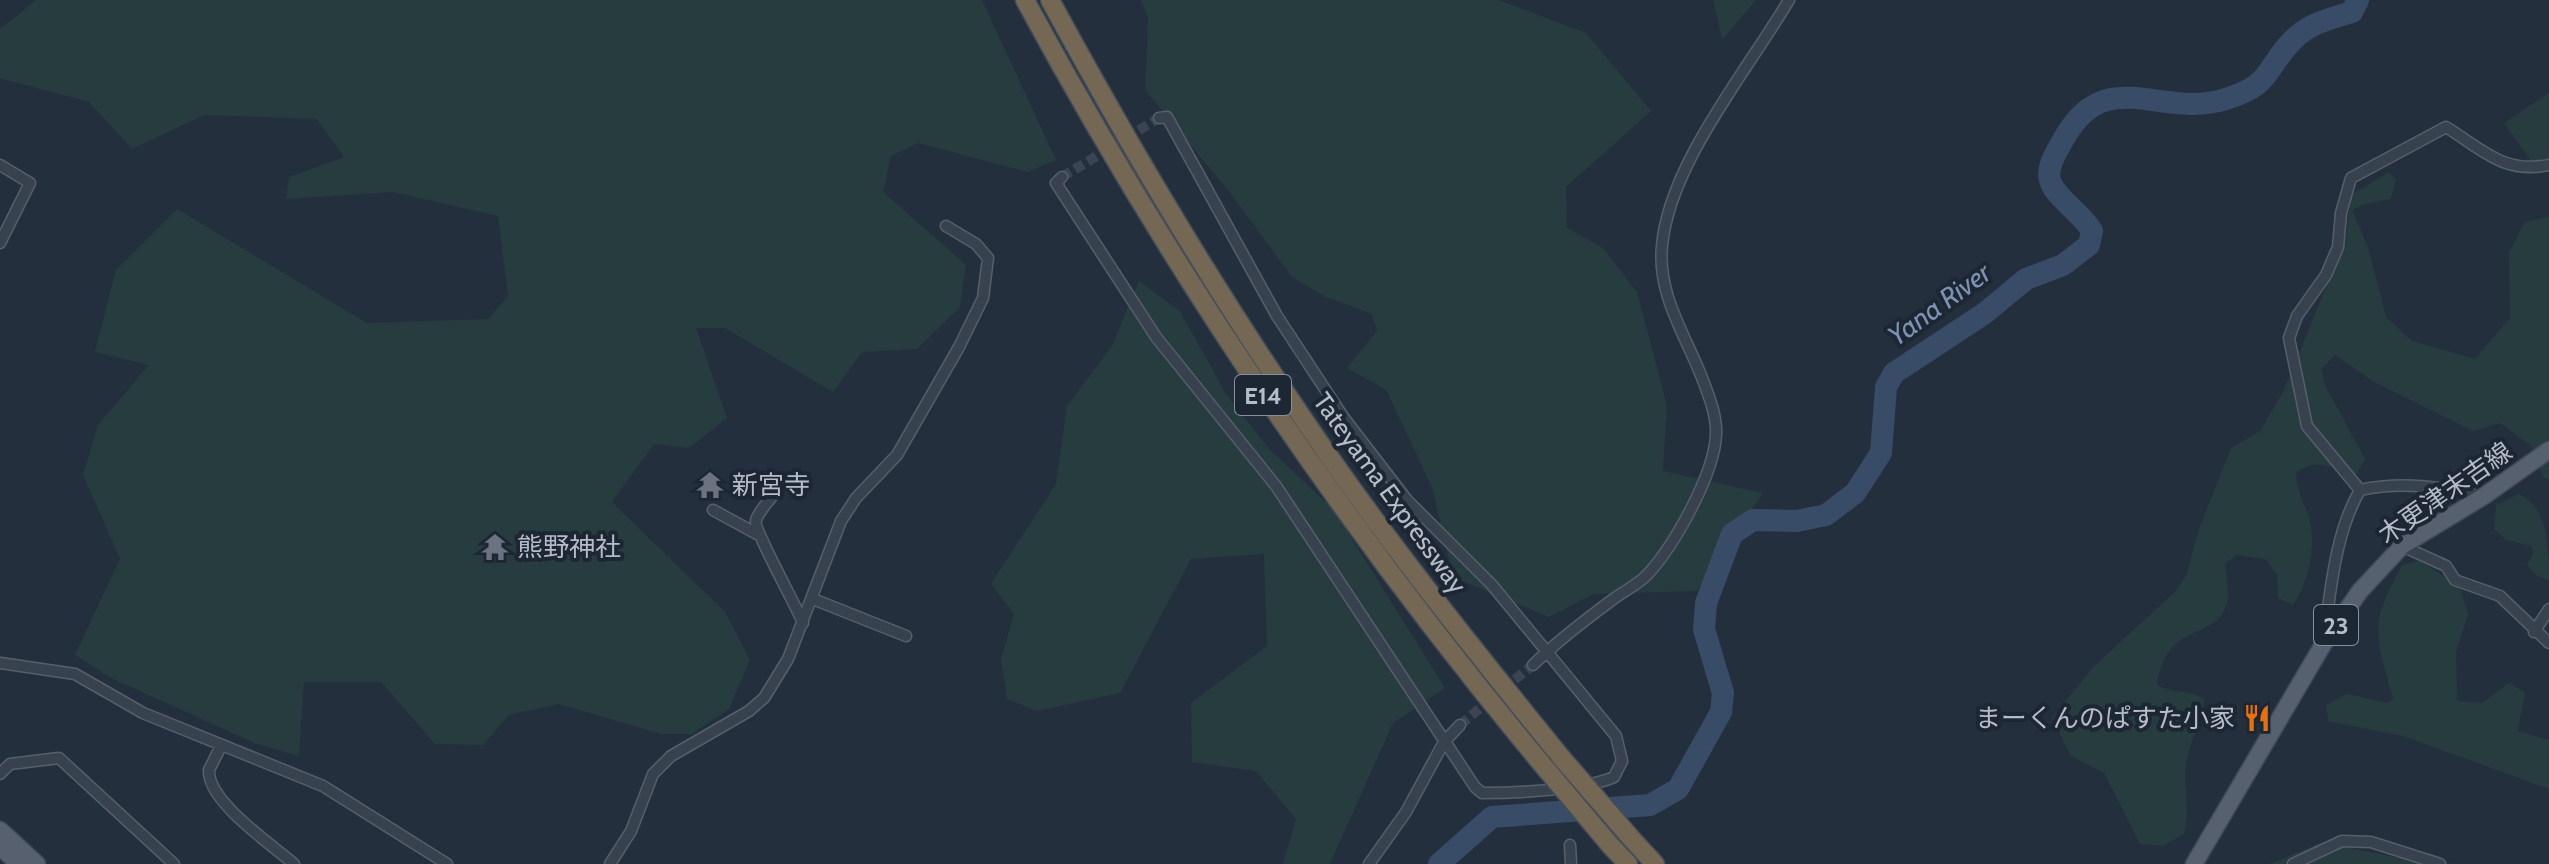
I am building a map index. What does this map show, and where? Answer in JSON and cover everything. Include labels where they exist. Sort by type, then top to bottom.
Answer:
[{"type":"highway","name":"Tateyama Expressway","points":[[1025,0],[1141,207],[1225,340],[1355,528],[1446,649],[1628,864]]},
{"type":"highway","name":"Tateyama Expressway","points":[[1050,0],[1160,194],[1292,403],[1462,636],[1560,756],[1655,864]]},
{"type":"main road","name":"木更津末吉線","points":[[2194,864],[2324,643],[2360,591],[2402,546],[2484,496],[2549,450]]},
{"type":"main road","points":[[0,830],[37,864]]},
{"type":"main road","points":[[0,847],[19,864]]},
{"type":"street","points":[[1533,665],[1548,649],[1649,573],[1695,500],[1713,455],[1716,435],[1711,403],[1662,279],[1664,231],[1686,171],[1744,66],[1789,0]]},
{"type":"street","points":[[1062,177],[1056,183],[1116,279],[1181,371],[1276,486],[1444,742],[1482,793],[1596,782],[1614,777],[1622,761],[1616,736],[1548,649],[1492,585],[1407,500],[1344,418],[1277,316],[1167,117],[1159,118]]},
{"type":"street","points":[[2360,490],[2307,426],[2289,338],[2297,316],[2326,275],[2338,247],[2341,213],[2351,178],[2446,127],[2508,166],[2526,170],[2549,165]]},
{"type":"street","points":[[0,165],[30,183],[0,243]]},
{"type":"street","points":[[610,864],[631,831],[653,774],[671,756],[749,711],[764,698],[788,659],[841,521],[856,498],[897,455],[983,298],[988,258],[976,244],[946,226]]},
{"type":"street","points":[[2324,643],[2342,538],[2351,506],[2360,490],[2383,485],[2431,486],[2484,496]]},
{"type":"street","points":[[774,494],[756,517],[757,534],[777,567],[803,623]]},
{"type":"street","points":[[713,510],[757,534]]},
{"type":"street","points":[[2402,546],[2446,566],[2455,580],[2500,596],[2534,632],[2549,643]]},
{"type":"street","points":[[813,599],[906,636]]},
{"type":"street","points":[[2534,632],[2549,609]]},
{"type":"street","points":[[0,663],[75,674],[143,713],[323,786],[447,864]]},
{"type":"street","points":[[1369,864],[1406,812],[1444,742],[1460,725]]},
{"type":"street","points":[[221,746],[209,770],[213,787],[236,814],[294,864]]},
{"type":"street","points":[[0,774],[10,764],[59,758],[174,864]]},
{"type":"street","points":[[2293,864],[2342,841],[2371,842],[2440,864]]},
{"type":"street","points":[[1570,845],[1571,864]]},
{"type":"green space","points":[[36,0],[982,0],[1056,160],[1027,172],[918,143],[891,156],[883,192],[966,265],[960,307],[917,349],[862,352],[833,392],[725,328],[696,328],[727,418],[689,448],[654,444],[612,502],[725,612],[750,660],[729,709],[692,734],[661,734],[559,704],[509,715],[483,745],[435,744],[381,682],[304,682],[299,756],[257,744],[113,679],[75,655],[120,559],[83,475],[98,425],[149,365],[95,352],[116,270],[177,209],[367,323],[488,319],[508,296],[498,216],[393,192],[286,199],[289,177],[344,157],[317,119],[204,115],[132,149],[89,102],[0,78],[0,29]]},
{"type":"green space","points":[[1141,0],[1499,0],[1586,33],[1651,111],[1566,187],[1567,228],[1603,248],[1637,292],[1667,406],[1663,471],[1763,493],[1697,591],[1594,594],[1549,617],[1453,577],[1432,487],[1386,390],[1347,368],[1377,331],[1372,314],[1326,297],[1292,277],[1231,194],[1145,90],[1148,18]]},
{"type":"green space","points":[[1713,0],[1756,0],[1722,40]]},
{"type":"green space","points":[[2549,93],[2549,160],[2535,166],[2504,123]]},
{"type":"green space","points":[[2389,172],[2396,180],[2391,199],[2364,204],[2352,210],[2368,247],[2386,317],[2412,341],[2475,359],[2510,318],[2509,253],[2525,222],[2549,217],[2549,480],[2544,478],[2531,446],[2500,423],[2473,431],[2374,382],[2335,355],[2322,368],[2324,383],[2365,459],[2355,477],[2318,465],[2296,473],[2298,490],[2311,524],[2312,548],[2304,585],[2293,605],[2278,598],[2277,574],[2265,559],[2237,555],[2225,564],[2228,599],[2221,615],[2213,623],[2181,640],[2162,664],[2157,685],[2204,699],[2186,768],[2184,834],[2163,846],[2140,844],[2104,773],[2071,756],[2052,718],[2094,666],[2175,592],[2186,576],[2199,529],[2231,448],[2260,431],[2283,392],[2346,239],[2351,195]]},
{"type":"green space","points":[[1139,281],[1180,311],[1226,394],[1270,450],[1334,510],[1445,688],[1393,723],[1330,864],[1283,864],[1296,819],[1256,771],[1192,762],[1191,703],[1267,646],[1264,554],[1191,559],[1120,693],[1037,711],[1007,699],[1001,659],[1014,614],[991,584],[1056,484],[1067,406],[1112,346]]},
{"type":"green space","points":[[2519,494],[2529,500],[2542,519],[2549,581],[2536,575],[2527,565],[2534,552],[2531,546],[2506,540],[2494,529],[2496,505]]},
{"type":"green space","points":[[2420,561],[2460,587],[2468,615],[2456,652],[2457,701],[2482,703],[2509,683],[2525,692],[2518,731],[2549,740],[2549,789],[2403,736],[2328,721],[2326,705],[2347,694],[2388,703],[2393,698],[2379,643],[2380,617],[2402,565]]},
{"type":"green space","points":[[2322,842],[2418,862],[2460,864],[2270,864]]},
{"type":"waterway","name":"Yana River","points":[[1439,864],[1492,817],[1650,805],[1678,789],[1721,712],[1723,693],[1704,629],[1706,603],[1732,534],[1753,520],[1797,521],[1826,515],[1855,493],[1881,453],[1886,387],[1894,373],[1985,313],[2026,279],[2063,265],[2089,245],[2092,231],[2057,192],[2049,175],[2055,154],[2080,117],[2097,104],[2116,98],[2202,104],[2241,93],[2260,82],[2283,51],[2305,30],[2352,12],[2358,0]]},
{"type":"tunnel","points":[[1062,177],[1159,118]]},
{"type":"tunnel","points":[[1503,689],[1533,665]]},
{"type":"tunnel","points":[[1460,725],[1491,699]]},
{"type":"place","name":"新宮寺","points":[[710,485]]},
{"type":"place","name":"熊野神社","points":[[495,547]]},
{"type":"place","name":"まーくんのぱすた小家","points":[[2257,718]]}]
